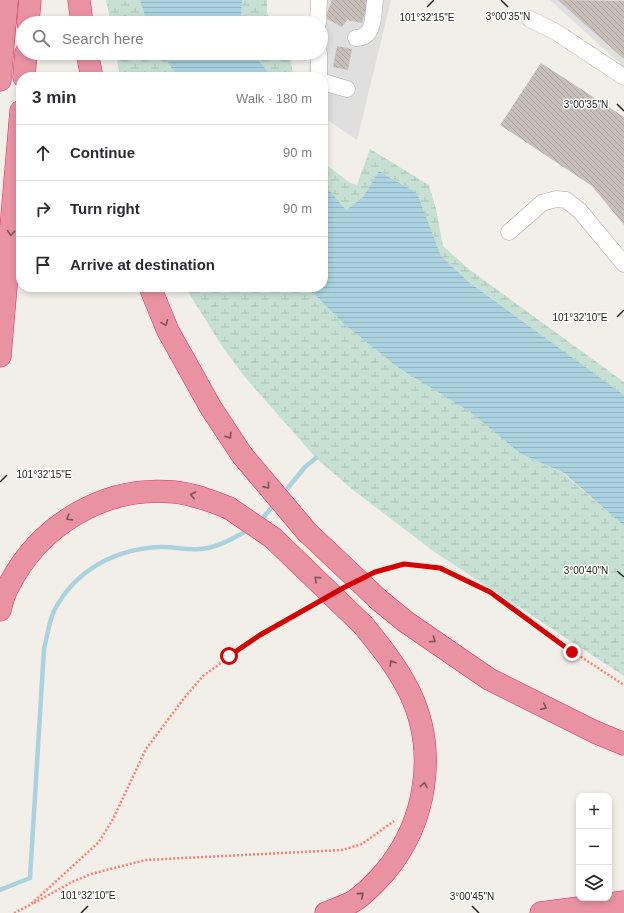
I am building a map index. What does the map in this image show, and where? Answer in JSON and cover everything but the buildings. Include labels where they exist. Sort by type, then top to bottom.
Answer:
[{"type":"highway","points":[[0,80],[7,0]]},
{"type":"highway","points":[[29,16],[30,0]]},
{"type":"highway","points":[[79,0],[81,16]]},
{"type":"highway","points":[[24,72],[25,60]]},
{"type":"highway","points":[[88,60],[91,72]]},
{"type":"highway","points":[[0,356],[16,169]]},
{"type":"highway","points":[[152,292],[168,331],[211,408],[242,455],[307,532],[379,600],[406,622],[489,679],[595,732],[624,744]]},
{"type":"highway","points":[[0,610],[8,587],[28,555],[56,526],[85,508],[115,497],[148,491],[175,492],[206,498],[230,508],[273,538],[364,626],[391,659],[409,691],[421,724],[426,750],[425,780],[416,821],[397,857],[376,882],[354,900],[326,913]]},
{"type":"highway","points":[[541,913],[624,902]]},
{"type":"street","points":[[318,16],[319,0]]},
{"type":"street","points":[[356,38],[365,37],[370,32],[375,0]]},
{"type":"street","points":[[530,19],[556,32],[624,78]]},
{"type":"street","points":[[319,60],[319,72]]},
{"type":"street","points":[[328,83],[347,88]]},
{"type":"street","points":[[509,232],[542,203],[556,199],[566,200],[580,211],[624,264]]},
{"type":"path","points":[[375,572],[404,564],[440,568],[490,592],[572,652],[624,685]]},
{"type":"path","points":[[30,905],[99,842],[113,818],[146,749],[185,697],[204,676],[260,635],[322,600]]},
{"type":"path","points":[[14,913],[72,882],[91,874],[145,860],[342,850],[362,844],[399,817]]},
{"type":"shaded area","points":[[311,0],[391,0],[357,140],[328,120],[328,72],[309,72],[310,60],[328,60],[328,16],[318,16]]},
{"type":"shaded area","points":[[550,0],[624,0],[624,67]]},
{"type":"green space","points":[[106,0],[140,0],[145,16],[109,16]]},
{"type":"green space","points":[[242,0],[267,0],[267,13],[269,16],[241,16]]},
{"type":"green space","points":[[117,60],[166,60],[174,72],[119,72]]},
{"type":"green space","points":[[259,60],[291,60],[292,72],[268,72]]},
{"type":"green space","points":[[370,149],[429,185],[436,209],[443,246],[470,270],[624,382],[624,395],[470,283],[441,256],[417,193],[379,171],[363,197],[346,210],[328,189],[328,166],[350,183],[357,185]]},
{"type":"green space","points":[[188,292],[312,292],[343,323],[469,411],[521,454],[563,473],[624,526],[624,676],[433,551],[353,490],[316,458],[244,376],[222,346]]},
{"type":"water","points":[[140,0],[242,0],[241,16],[145,16]]},
{"type":"water","points":[[166,60],[259,60],[268,72],[174,72]]},
{"type":"water","points":[[379,171],[417,193],[441,256],[470,283],[624,395],[624,526],[564,473],[521,454],[469,411],[399,368],[343,323],[312,292],[328,292],[328,189],[346,210],[363,197]]},
{"type":"waterway","points":[[282,495],[305,467],[316,458]]},
{"type":"waterway","points":[[259,522],[275,504]]},
{"type":"waterway","points":[[0,890],[30,878],[44,649],[52,615],[63,597],[73,584],[85,573],[112,557],[127,552],[160,547],[189,549],[214,547],[250,529]]},
{"type":"route","points":[[229,656],[260,635],[343,588],[375,572],[404,564],[440,568],[490,592],[572,652]]}]
